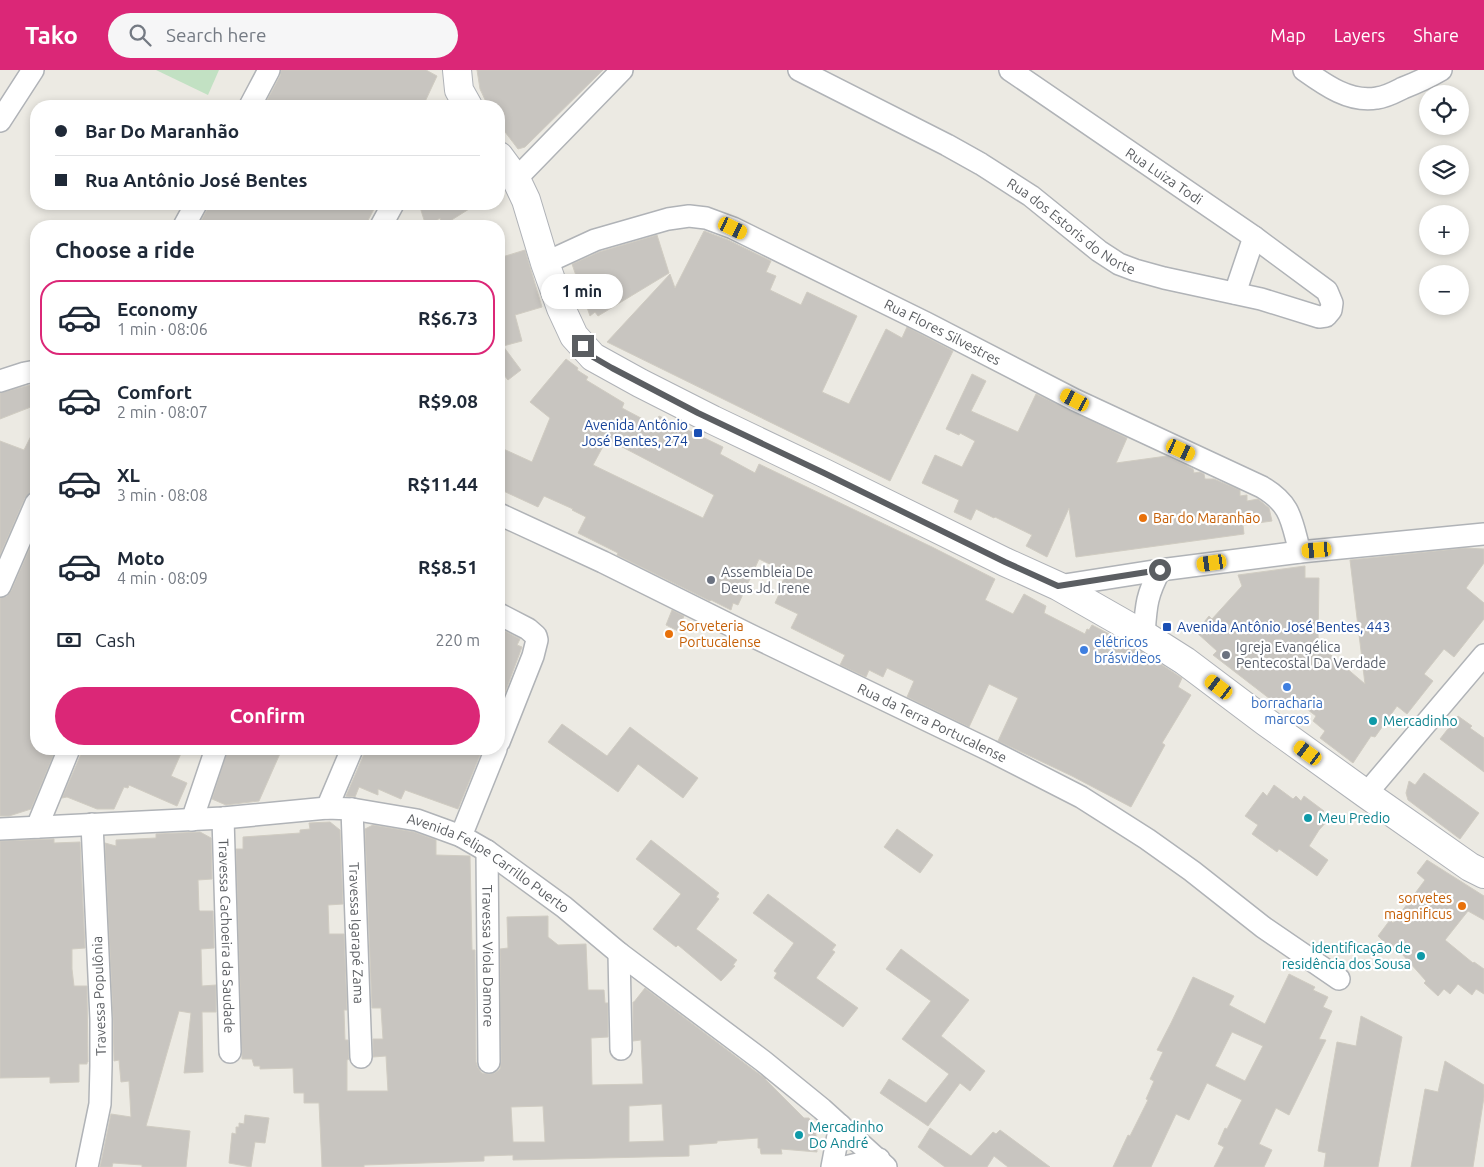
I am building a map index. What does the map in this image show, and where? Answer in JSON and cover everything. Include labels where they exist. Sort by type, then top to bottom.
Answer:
[{"type":"street","points":[[0,121],[33,70]]},
{"type":"street","points":[[253,100],[269,70]]},
{"type":"street","points":[[516,179],[622,70]]},
{"type":"street","name":"Rua dos Estoris do Norte","points":[[799,70],[982,164],[1031,196],[1099,251],[1119,264],[1164,278],[1261,299],[1319,317],[1326,316],[1331,310],[1332,304],[1327,290],[1318,284]]},
{"type":"street","name":"Rua Luiza Todi","points":[[1010,70],[1254,237],[1318,284]]},
{"type":"street","points":[[1304,70],[1321,83],[1336,91],[1359,99],[1380,98],[1441,70]]},
{"type":"street","points":[[505,164],[516,179],[526,200],[561,308],[574,336],[593,357],[713,420],[1058,586],[1144,635],[1185,661],[1366,794],[1470,867],[1484,874]]},
{"type":"street","name":"Rua Flores Silvestres","points":[[545,263],[596,240],[668,219],[689,216],[706,218],[733,228],[1075,400],[1262,488],[1283,503],[1290,515],[1300,552]]},
{"type":"street","points":[[1235,293],[1254,237]]},
{"type":"street","points":[[0,381],[30,372]]},
{"type":"street","points":[[0,586],[30,517]]},
{"type":"street","name":"Rua da Terra Portucalense","points":[[505,517],[603,562],[991,751],[1081,797],[1192,871],[1263,927],[1339,979]]},
{"type":"street","points":[[1058,586],[1160,570],[1300,552],[1484,534]]},
{"type":"street","points":[[1144,635],[1147,599],[1160,570]]},
{"type":"street","points":[[505,617],[528,629],[536,636],[537,640],[536,649],[505,727]]},
{"type":"street","points":[[1366,794],[1482,661]]},
{"type":"street","points":[[37,827],[67,755]]},
{"type":"street","points":[[192,820],[214,755]]},
{"type":"street","points":[[327,808],[349,755]]},
{"type":"street","points":[[461,836],[494,755]]},
{"type":"street","name":"Avenida Felipe Carrillo Puerto","points":[[0,829],[192,820],[327,808],[352,809],[416,820],[461,836],[487,851],[564,907],[619,953],[763,1061],[840,1125],[882,1163]]},
{"type":"street","name":"Travessa Igarapé Zama","points":[[352,809],[361,1056]]},
{"type":"street","name":"Travessa Cachoeira da Saudade","points":[[223,818],[230,1052]]},
{"type":"street","name":"Travessa Populônia","points":[[87,1167],[100,1104],[101,1066],[92,824]]},
{"type":"street","name":"Travessa Viola Damore","points":[[487,851],[489,1062]]},
{"type":"street","points":[[619,953],[620,1049]]},
{"type":"street","points":[[832,1167],[840,1125]]},
{"type":"street","points":[[845,1167],[882,1163]]},
{"type":"green space","points":[[156,70],[219,70],[208,95]]},
{"type":"building","points":[[281,70],[426,70],[437,76],[426,100],[267,100],[280,76]]},
{"type":"building","points":[[477,70],[603,70],[525,147],[518,149],[505,132],[505,100],[485,100],[480,89]]},
{"type":"building","points":[[207,210],[373,210],[368,220],[201,220]]},
{"type":"building","points":[[421,210],[467,210],[452,220],[440,220],[440,218],[437,220],[424,220]]},
{"type":"building","points":[[704,231],[728,240],[771,261],[766,272],[776,276],[770,290],[801,305],[807,292],[857,316],[822,392],[849,404],[886,329],[902,338],[907,327],[953,351],[890,481],[607,342],[670,274],[675,288]]},
{"type":"building","points":[[657,235],[669,273],[598,316],[595,312],[590,316],[572,264],[599,252]]},
{"type":"building","points":[[525,250],[542,307],[515,315],[522,341],[505,345],[505,256]]},
{"type":"building","points":[[505,349],[521,370],[508,380],[505,376]]},
{"type":"building","points":[[566,359],[578,368],[577,370],[588,377],[586,380],[624,403],[622,408],[654,425],[659,416],[723,447],[720,454],[755,473],[759,464],[995,579],[985,600],[1013,614],[1024,594],[1046,606],[1044,613],[1085,634],[1092,625],[1136,648],[1182,678],[1178,687],[1191,695],[1162,743],[1165,745],[1131,807],[1072,776],[998,741],[1018,698],[989,684],[969,727],[907,697],[914,681],[887,668],[883,677],[869,670],[866,677],[840,665],[845,655],[791,628],[798,614],[775,603],[787,572],[759,559],[738,605],[733,603],[731,610],[617,555],[618,553],[578,533],[586,517],[573,509],[544,496],[538,507],[505,492],[505,450],[532,462],[550,418],[530,402]],"holes":[[[607,439],[714,495],[703,518],[593,465]]]},
{"type":"building","points":[[972,374],[986,381],[971,411],[1018,432],[1036,394],[1127,438],[1116,463],[1167,456],[1193,469],[1194,473],[1200,472],[1204,474],[1205,479],[1214,479],[1240,490],[1240,496],[1247,495],[1247,501],[1258,499],[1269,508],[1272,521],[1243,525],[1244,534],[1076,557],[1069,508],[1047,557],[1026,546],[1032,535],[995,517],[976,509],[971,520],[954,512],[959,500],[922,483],[935,455],[962,467],[975,441],[960,433],[959,435],[946,429]]},
{"type":"building","points":[[30,385],[30,407],[0,419],[0,393]]},
{"type":"building","points":[[30,438],[30,493],[25,498],[0,555],[0,441],[24,450]]},
{"type":"building","points":[[30,548],[30,755],[54,755],[31,809],[9,816],[0,816],[0,598],[7,596]]},
{"type":"building","points":[[1465,548],[1484,549],[1484,563],[1466,588],[1484,603],[1484,619],[1454,657],[1444,649],[1424,674],[1433,681],[1407,714],[1397,706],[1375,737],[1371,736],[1353,763],[1320,738],[1325,731],[1313,721],[1316,716],[1291,697],[1283,709],[1213,655],[1217,651],[1196,632],[1209,616],[1212,619],[1242,586],[1238,575],[1305,566],[1305,578],[1319,578],[1318,644],[1365,684],[1350,560]]},
{"type":"building","points":[[672,610],[684,616],[678,631],[666,625]]},
{"type":"building","points":[[505,631],[520,639],[517,645],[522,647],[505,693]]},
{"type":"building","points":[[1458,716],[1484,738],[1484,772],[1440,739]]},
{"type":"building","points":[[562,724],[607,756],[630,727],[698,778],[683,798],[638,764],[618,792],[548,742]]},
{"type":"building","points":[[81,755],[180,755],[171,776],[187,783],[177,806],[129,785],[128,788],[124,787],[114,809],[97,809],[67,797],[62,798]]},
{"type":"building","points":[[226,755],[279,755],[259,801],[226,805],[212,799]]},
{"type":"building","points":[[364,755],[480,755],[458,809],[405,790],[401,799],[378,789],[378,795],[359,787],[355,797],[346,796]]},
{"type":"building","points":[[1424,773],[1479,813],[1460,839],[1408,800],[1406,793],[1409,781],[1415,785]]},
{"type":"building","points":[[1274,785],[1293,799],[1296,796],[1301,801],[1304,796],[1324,811],[1320,814],[1328,820],[1309,846],[1328,860],[1317,876],[1279,849],[1277,852],[1252,834],[1258,825],[1245,816],[1263,792],[1267,796]]},
{"type":"building","points":[[330,822],[340,830],[343,904],[328,905],[329,934],[344,934],[347,1010],[344,1010],[345,1040],[348,1040],[349,1059],[347,1060],[347,1091],[388,1091],[386,1056],[373,1057],[373,1039],[383,1039],[381,1008],[372,1008],[365,829],[373,825],[414,832],[436,840],[436,855],[470,856],[472,950],[475,950],[476,1062],[482,1073],[495,1073],[500,1069],[500,949],[508,948],[507,917],[548,916],[548,937],[558,945],[586,944],[588,990],[604,990],[605,1003],[608,1003],[608,1037],[591,1038],[592,1085],[643,1084],[641,1040],[633,1041],[633,1002],[645,988],[766,1079],[804,1118],[809,1118],[816,1135],[817,1152],[781,1149],[782,1154],[761,1154],[760,1148],[758,1148],[758,1138],[689,1145],[689,1156],[513,1160],[513,1155],[484,1156],[484,1161],[364,1165],[364,1167],[322,1167],[319,1103],[304,1103],[304,1093],[294,1093],[293,1068],[260,1069],[260,1066],[254,1066],[252,1059],[242,1059],[236,849],[243,849],[243,837],[300,833],[300,830],[310,829],[309,823]],"holes":[[[662,1104],[664,1141],[629,1142],[629,1106]],[[543,1106],[545,1142],[513,1142],[511,1107]]]},
{"type":"building","points":[[897,829],[933,855],[920,873],[884,847]]},
{"type":"building","points":[[200,832],[211,838],[212,879],[198,880],[199,910],[213,911],[214,948],[201,949],[202,986],[216,985],[216,1012],[202,1012],[203,1072],[184,1073],[191,1013],[179,1011],[146,1126],[190,1131],[186,1167],[142,1167],[142,1165],[113,1163],[112,1167],[100,1167],[111,1114],[131,1117],[129,1081],[121,1082],[119,1060],[114,1061],[105,843],[116,846],[116,840],[156,838],[156,834]]},
{"type":"building","points":[[54,839],[54,843],[80,842],[85,948],[72,949],[72,969],[74,986],[87,986],[88,1062],[87,1064],[79,1064],[79,1082],[50,1083],[50,1077],[0,1078],[0,841]]},
{"type":"building","points":[[651,840],[719,893],[716,897],[719,899],[696,929],[737,960],[733,965],[735,966],[721,981],[678,945],[676,947],[653,929],[681,894],[636,859]]},
{"type":"building","points":[[1427,860],[1484,896],[1484,920],[1468,911],[1445,940],[1473,963],[1484,969],[1484,994],[1476,989],[1472,995],[1458,984],[1450,994],[1444,989],[1438,996],[1424,983],[1426,981],[1394,945],[1391,949],[1378,936],[1390,920],[1393,923],[1425,880],[1417,873]]},
{"type":"building","points":[[768,894],[836,945],[832,950],[835,952],[816,978],[858,1008],[843,1027],[774,978],[777,973],[774,971],[794,943],[753,913]]},
{"type":"building","points":[[901,949],[969,1000],[941,1036],[985,1071],[970,1091],[960,1083],[928,1126],[880,1093],[889,1079],[926,1103],[949,1074],[902,1039],[931,1001],[886,969]]},
{"type":"building","points":[[1289,974],[1315,987],[1313,990],[1328,997],[1323,1007],[1332,1011],[1319,1039],[1326,1040],[1289,1115],[1276,1108],[1259,1144],[1272,1150],[1264,1167],[1214,1167],[1224,1147],[1218,1144],[1225,1128],[1227,1129],[1242,1100],[1207,1083],[1189,1120],[1176,1114],[1151,1167],[1113,1167],[1128,1135],[1130,1136],[1148,1100],[1146,1099],[1154,1081],[1150,1079],[1163,1052],[1157,1050],[1193,977],[1234,996],[1229,1005],[1265,1024]],"holes":[[[1232,1032],[1263,1046],[1245,1081],[1215,1066]]]},
{"type":"building","points":[[1361,1016],[1402,1037],[1378,1167],[1324,1167],[1326,1153],[1318,1151],[1337,1042],[1356,1046]]},
{"type":"building","points":[[1445,1061],[1484,1085],[1484,1097],[1473,1167],[1411,1167],[1425,1089],[1438,1092]]},
{"type":"building","points":[[245,1115],[269,1118],[265,1143],[255,1142],[251,1167],[229,1163],[232,1133],[236,1134],[236,1127],[239,1127],[239,1123],[244,1124]]},
{"type":"building","points":[[930,1128],[971,1156],[993,1132],[996,1134],[1000,1130],[1050,1167],[1008,1167],[994,1156],[987,1167],[945,1167],[918,1147]]},
{"type":"place","name":"Avenida Antônio José Bentes, 274","points":[[698,433]]},
{"type":"place","name":"Bar do Maranhão","points":[[1143,518]]},
{"type":"place","name":"Assembleia De Deus Jd. Irene","points":[[711,580]]},
{"type":"place","name":"Avenida Antônio José Bentes, 443","points":[[1167,627]]},
{"type":"place","name":"Sorveteria Portucalense","points":[[669,634]]},
{"type":"place","name":"elétricos brásvideos","points":[[1084,650]]},
{"type":"place","name":"Igreja Evangélica Pentecostal Da Verdade","points":[[1226,655]]},
{"type":"place","name":"borracharia marcos","points":[[1287,687]]},
{"type":"place","name":"Mercadinho","points":[[1373,721]]},
{"type":"place","name":"Meu Predio","points":[[1308,818]]},
{"type":"place","name":"sorvetes magnificus","points":[[1462,906]]},
{"type":"place","name":"identificação de residência dos Sousa","points":[[1421,956]]},
{"type":"place","name":"Mercadinho Do André","points":[[799,1135]]},
{"type":"route","points":[[583,346],[593,357],[698,413],[1058,586],[1160,570]]}]
